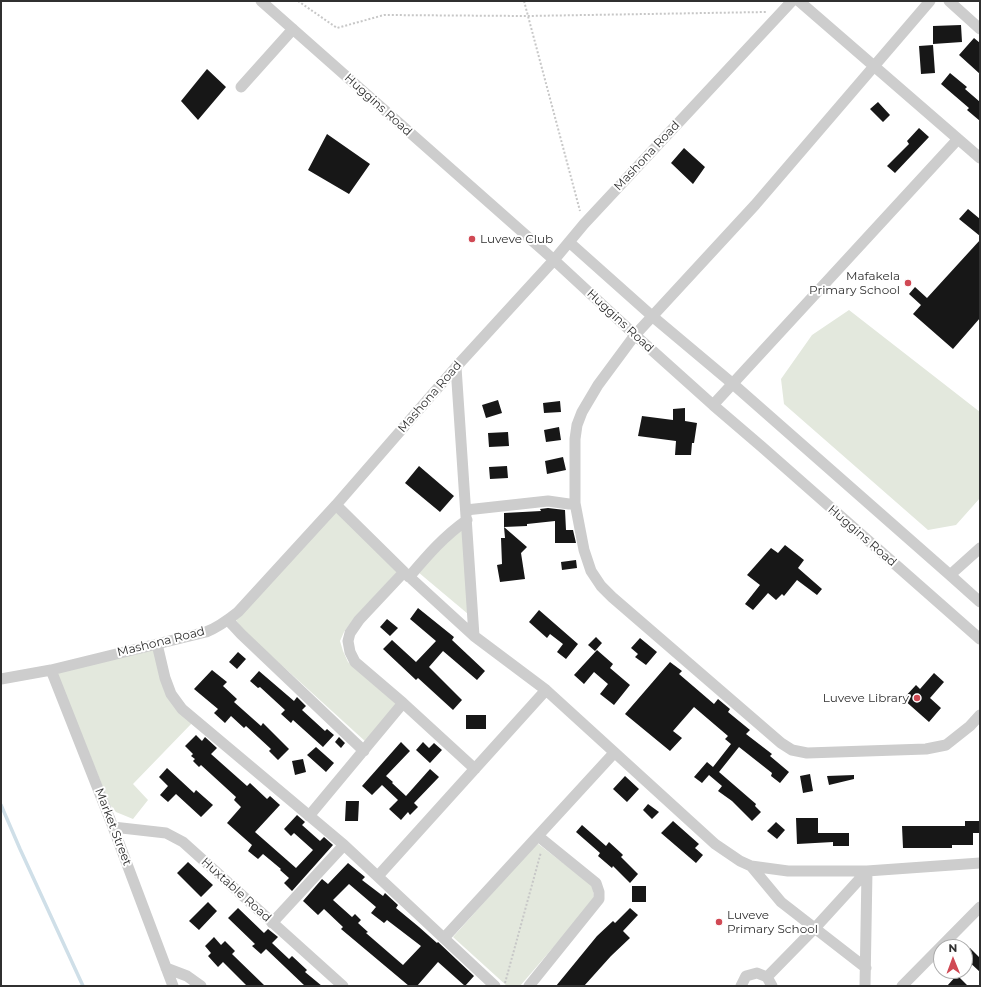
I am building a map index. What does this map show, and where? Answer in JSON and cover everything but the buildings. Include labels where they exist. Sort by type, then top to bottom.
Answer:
[{"type":"street","name":"Huggins Road","points":[[261,1],[554,260],[635,336],[980,640]]},
{"type":"street","name":"Mashona Road","points":[[1,680],[51,670],[206,632],[217,628],[238,612],[336,505],[456,367],[554,260],[584,224],[792,1]]},
{"type":"street","points":[[799,1],[980,158]]},
{"type":"street","points":[[930,1],[756,205],[652,316],[598,385],[582,412],[577,425],[575,439],[575,504],[584,550],[591,570],[601,586],[612,598],[781,744],[792,750],[807,753],[926,750],[946,745],[970,726],[980,715]]},
{"type":"street","points":[[949,1],[979,26]]},
{"type":"street","points":[[241,87],[292,29]]},
{"type":"street","points":[[713,405],[958,139]]},
{"type":"street","points":[[569,242],[652,316],[733,384],[980,602]]},
{"type":"street","points":[[456,367],[474,636]]},
{"type":"street","points":[[475,769],[403,703],[355,662],[350,652],[348,641],[350,633],[359,620],[467,515],[548,501],[575,504]]},
{"type":"street","points":[[336,505],[406,574],[474,636],[546,690],[715,844],[740,861],[751,866],[788,871],[866,871],[980,863]]},
{"type":"street","points":[[950,575],[980,548]]},
{"type":"street","points":[[228,620],[240,634],[364,751]]},
{"type":"street","points":[[157,644],[165,678],[171,694],[182,709],[344,845],[495,986]]},
{"type":"street","name":"Market Street","points":[[51,670],[113,827],[173,986]]},
{"type":"street","points":[[378,876],[546,690]]},
{"type":"street","points":[[309,816],[403,703]]},
{"type":"street","points":[[444,938],[541,839],[614,753]]},
{"type":"street","name":"Huxtable Road","points":[[113,827],[148,830],[166,833],[176,837],[343,986]]},
{"type":"street","points":[[529,986],[599,899],[599,892],[596,883],[541,839]]},
{"type":"street","points":[[272,923],[344,845]]},
{"type":"street","points":[[751,866],[781,902],[866,968]]},
{"type":"street","points":[[741,986],[746,976],[757,972],[770,981],[814,928],[866,871]]},
{"type":"street","points":[[866,871],[866,986]]},
{"type":"street","points":[[902,986],[980,906]]},
{"type":"street","points":[[166,968],[187,976],[201,986]]},
{"type":"path","points":[[298,1],[337,28],[384,15],[527,16],[781,12]]},
{"type":"path","points":[[524,1],[584,224]]},
{"type":"path","points":[[504,986],[541,839]]},
{"type":"shaded area","points":[[849,310],[980,412],[980,498],[956,525],[928,530],[784,404],[781,379],[812,335]]},
{"type":"shaded area","points":[[336,510],[398,571],[355,617],[344,632],[340,641],[348,662],[398,704],[366,742],[244,631],[236,620]]},
{"type":"shaded area","points":[[463,527],[468,614],[418,572]]},
{"type":"shaded area","points":[[154,650],[161,678],[193,722],[133,784],[148,800],[133,819],[116,812],[110,805],[57,673]]},
{"type":"shaded area","points":[[537,843],[593,886],[594,900],[520,986],[507,986],[453,937]]},
{"type":"waterway","points":[[1,805],[83,986]]},
{"type":"place","name":"Luveve Club","points":[[472,239]]},
{"type":"place","name":"Mafakela Primary School","points":[[908,283]]},
{"type":"place","name":"Luveve Library","points":[[917,698]]},
{"type":"place","name":"Luveve Primary School","points":[[719,922]]}]
